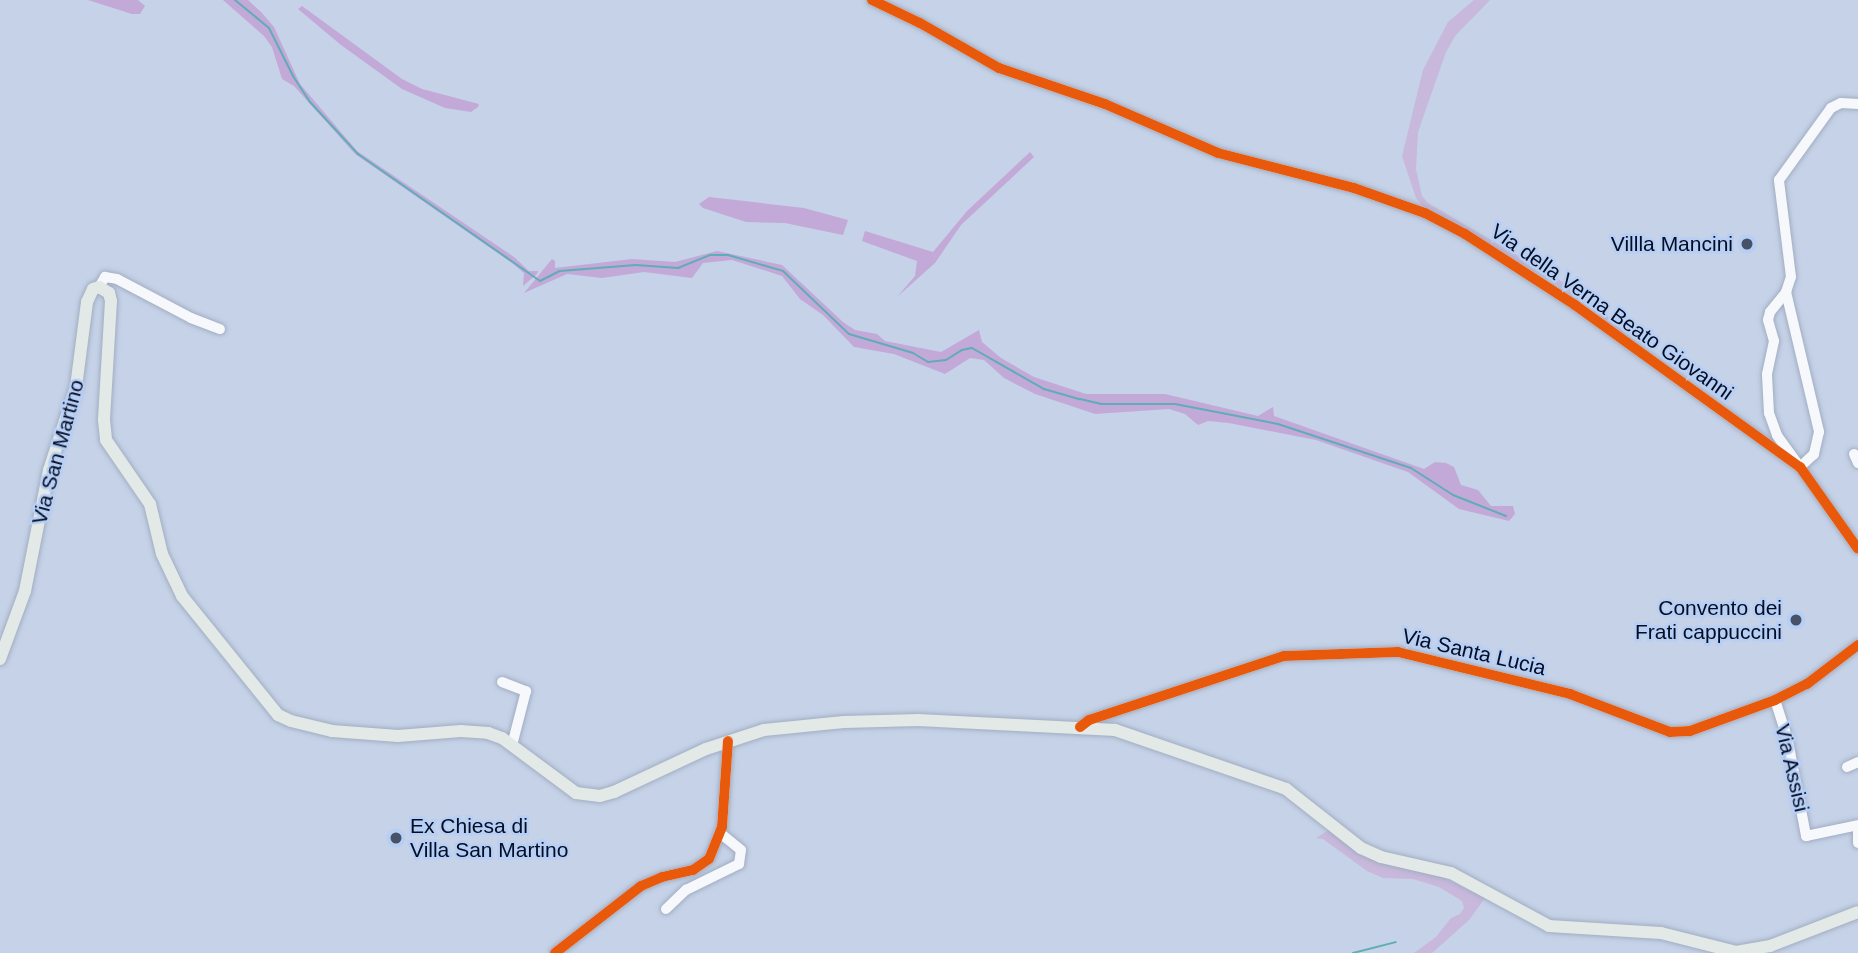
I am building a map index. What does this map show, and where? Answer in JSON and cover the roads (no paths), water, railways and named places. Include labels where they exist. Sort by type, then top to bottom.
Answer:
[{"type":"main road","name":"Via San Martino","points":[[0,659],[25,591],[49,470],[76,387],[87,302],[93,289],[99,287]]},
{"type":"main road","points":[[99,287],[105,288],[111,301],[104,420],[107,440],[150,504],[162,554],[182,596],[278,715],[304,725],[398,736],[461,731],[488,733],[512,745],[576,793],[600,796],[728,741],[764,730],[844,722],[919,720],[1080,727],[1135,734],[1286,789],[1361,848],[1381,857],[1451,873],[1549,926],[1661,933],[1736,952],[1770,946],[1858,912]]},
{"type":"street","name":"Via della Verna Beato Giovanni","points":[[872,0],[920,23],[999,68],[1105,104],[1190,143],[1354,188],[1424,213],[1465,234],[1575,305],[1800,467],[1858,549]]},
{"type":"street","points":[[1786,292],[1819,432],[1814,454],[1800,467],[1777,435],[1769,414],[1767,374],[1773,357],[1774,341],[1768,320],[1770,312],[1786,292],[1791,276],[1779,180],[1831,107],[1841,103],[1858,104]]},
{"type":"street","points":[[99,287],[105,277],[117,279],[180,313],[220,329]]},
{"type":"street","name":"Via Santa Lucia","points":[[1080,727],[1089,720],[1227,672],[1284,656],[1306,653],[1398,652],[1570,694],[1670,732],[1690,731],[1775,700],[1826,673],[1858,645]]},
{"type":"street","points":[[502,682],[526,691],[512,745]]},
{"type":"street","name":"Via Assisi","points":[[1775,700],[1787,736],[1807,836],[1858,825]]},
{"type":"street","points":[[555,953],[641,886],[701,866],[709,859],[720,833],[728,741]]},
{"type":"street","points":[[1847,766],[1858,762]]},
{"type":"street","points":[[1858,832],[1858,843]]},
{"type":"street","points":[[666,909],[686,890],[738,864],[741,850],[720,833]]},
{"type":"waterway","points":[[235,0],[269,28],[293,76],[310,102],[358,154],[540,281],[560,271],[636,265],[678,268],[711,255],[728,255],[783,271],[849,334],[913,353],[928,362],[946,360],[962,350],[972,348],[1044,389],[1080,399],[1101,404],[1175,404],[1278,424],[1411,468],[1453,495],[1506,516]]},
{"type":"waterway","points":[[1353,953],[1396,942]]},
{"type":"place","name":"Villla Mancini","points":[[1747,244]]},
{"type":"place","name":"Convento dei Frati cappuccini","points":[[1796,620]]},
{"type":"place","name":"Ex Chiesa di Villa San Martino","points":[[396,838]]}]
